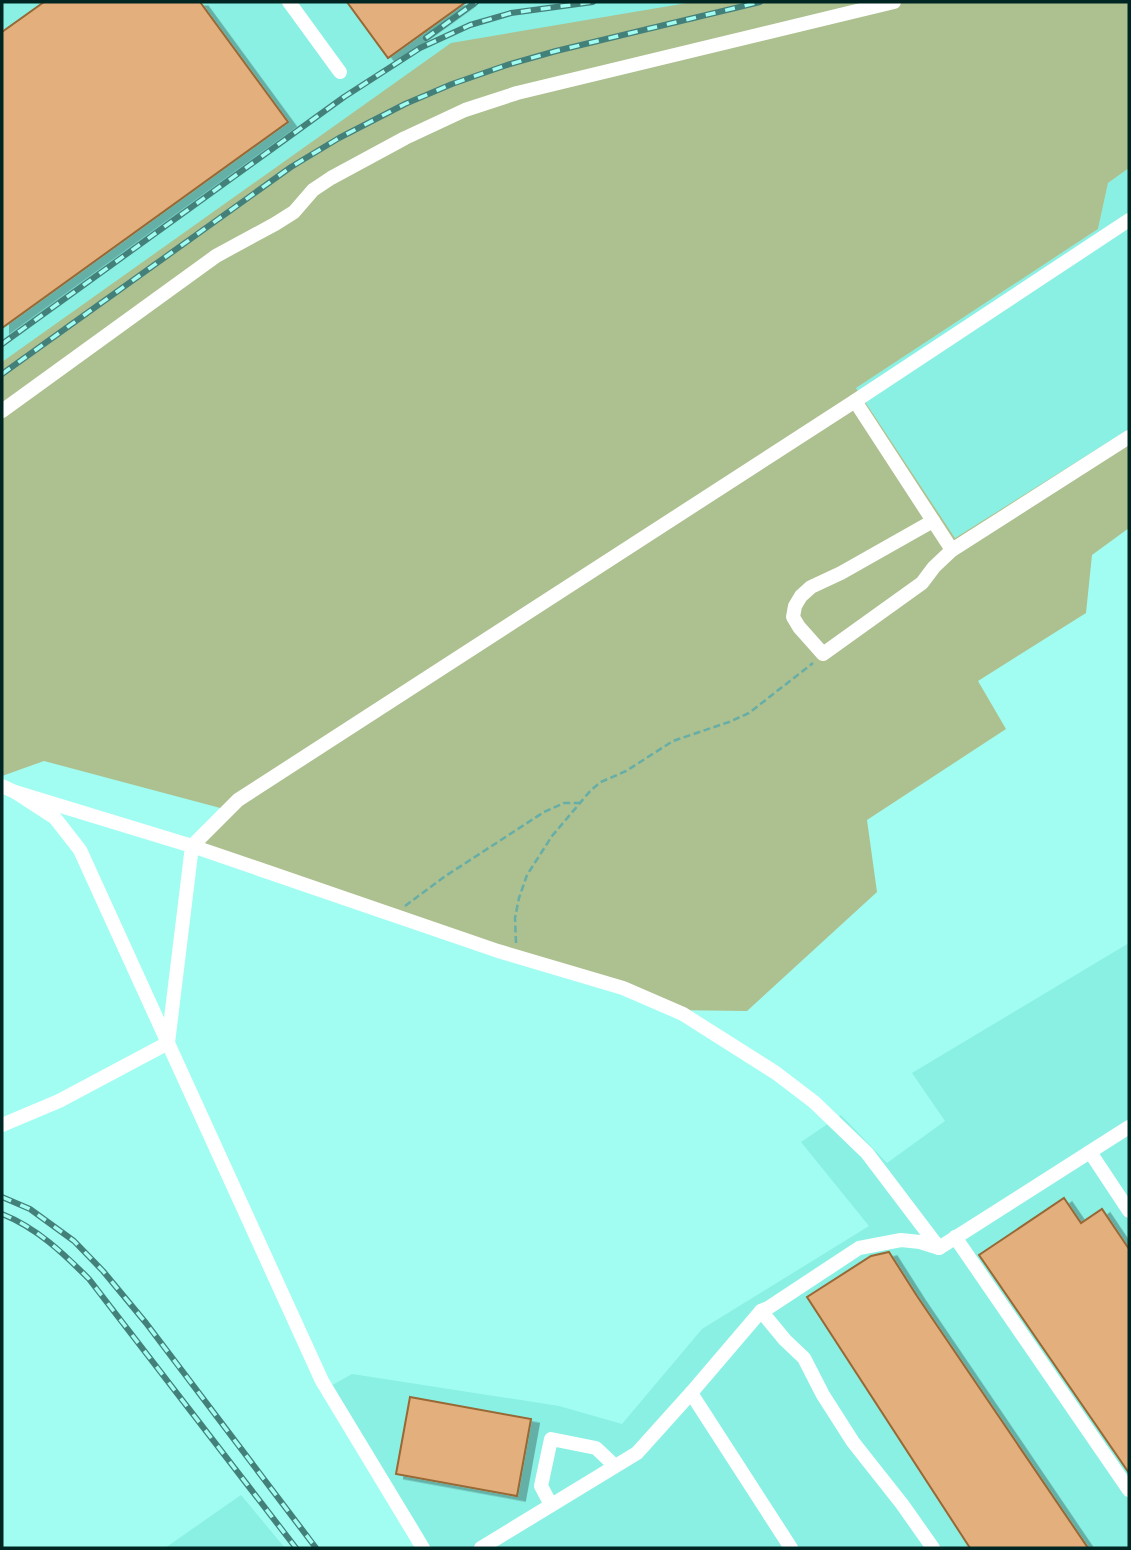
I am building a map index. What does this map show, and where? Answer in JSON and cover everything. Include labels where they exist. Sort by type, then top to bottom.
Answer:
[{"type":"lane","points":[[289,2],[340,72]]},
{"type":"lane","points":[[2,411],[216,256],[293,212],[313,190],[331,178],[405,138],[465,110],[517,93],[894,2]]},
{"type":"lane","points":[[168,1042],[192,846],[238,800],[855,401],[1129,220]]},
{"type":"lane","points":[[855,401],[952,550]]},
{"type":"lane","points":[[933,522],[811,587],[801,596],[793,617],[823,654],[922,583],[933,567],[952,550],[1129,437]]},
{"type":"lane","points":[[8,789],[192,846],[519,957],[623,988],[683,1014],[776,1073],[814,1102],[867,1153],[939,1248]]},
{"type":"lane","points":[[8,789],[55,818],[80,850],[322,1381],[424,1548]]},
{"type":"lane","points":[[2,1125],[59,1101],[168,1042]]},
{"type":"lane","points":[[939,1248],[1129,1127]]},
{"type":"lane","points":[[1090,1152],[1129,1211]]},
{"type":"lane","points":[[956,1237],[1129,1490]]},
{"type":"lane","points":[[481,1548],[637,1453],[761,1311],[859,1248],[901,1240],[939,1248]]},
{"type":"lane","points":[[761,1311],[804,1358],[823,1395],[853,1442],[933,1548]]},
{"type":"lane","points":[[691,1393],[791,1548]]},
{"type":"lane","points":[[551,1505],[541,1486],[551,1439],[596,1448],[615,1466]]},
{"type":"path","points":[[519,957],[514,939],[515,918],[527,875],[552,836],[601,782],[626,771],[673,741],[749,713],[823,654]]},
{"type":"path","points":[[395,916],[426,890],[544,812],[564,803],[580,803]]},
{"type":"shaded area","points":[[2,2],[844,2],[2,398]]},
{"type":"shaded area","points":[[693,2],[1129,2],[1129,168],[1108,183],[1098,229],[856,388],[955,538],[1129,429],[1129,528],[1092,555],[1086,613],[978,681],[1006,729],[867,820],[877,892],[747,1011],[669,1010],[185,844],[224,809],[44,761],[2,776],[2,362],[451,43]]},
{"type":"shaded area","points":[[1129,168],[1129,429],[955,538],[856,388],[1098,229],[1108,183]]},
{"type":"shaded area","points":[[1129,943],[1129,1548],[429,1548],[327,1388],[352,1374],[559,1406],[622,1424],[702,1329],[869,1226],[801,1142],[841,1115],[887,1163],[945,1121],[912,1073]]},
{"type":"shaded area","points":[[241,1495],[285,1548],[165,1548]]},
{"type":"building","points":[[44,2],[200,2],[288,122],[2,328],[2,32]]},
{"type":"building","points":[[347,2],[466,2],[388,58]]},
{"type":"building","points":[[1064,1198],[1081,1223],[1102,1209],[1129,1249],[1129,1473],[979,1255]]},
{"type":"building","points":[[889,1252],[1088,1548],[970,1548],[807,1297],[871,1256]]},
{"type":"building","points":[[410,1397],[531,1419],[517,1496],[396,1474]]},
{"type":"railway","points":[[426,38],[476,2]]},
{"type":"railway","points":[[2,344],[344,97],[420,48],[470,25],[511,13],[593,2]]},
{"type":"railway","points":[[2,374],[291,167],[339,138],[405,104],[507,65],[760,2]]},
{"type":"railway","points":[[2,1197],[30,1209],[74,1241],[103,1271],[146,1323],[316,1548]]},
{"type":"railway","points":[[2,1214],[38,1234],[89,1279],[296,1548]]}]
